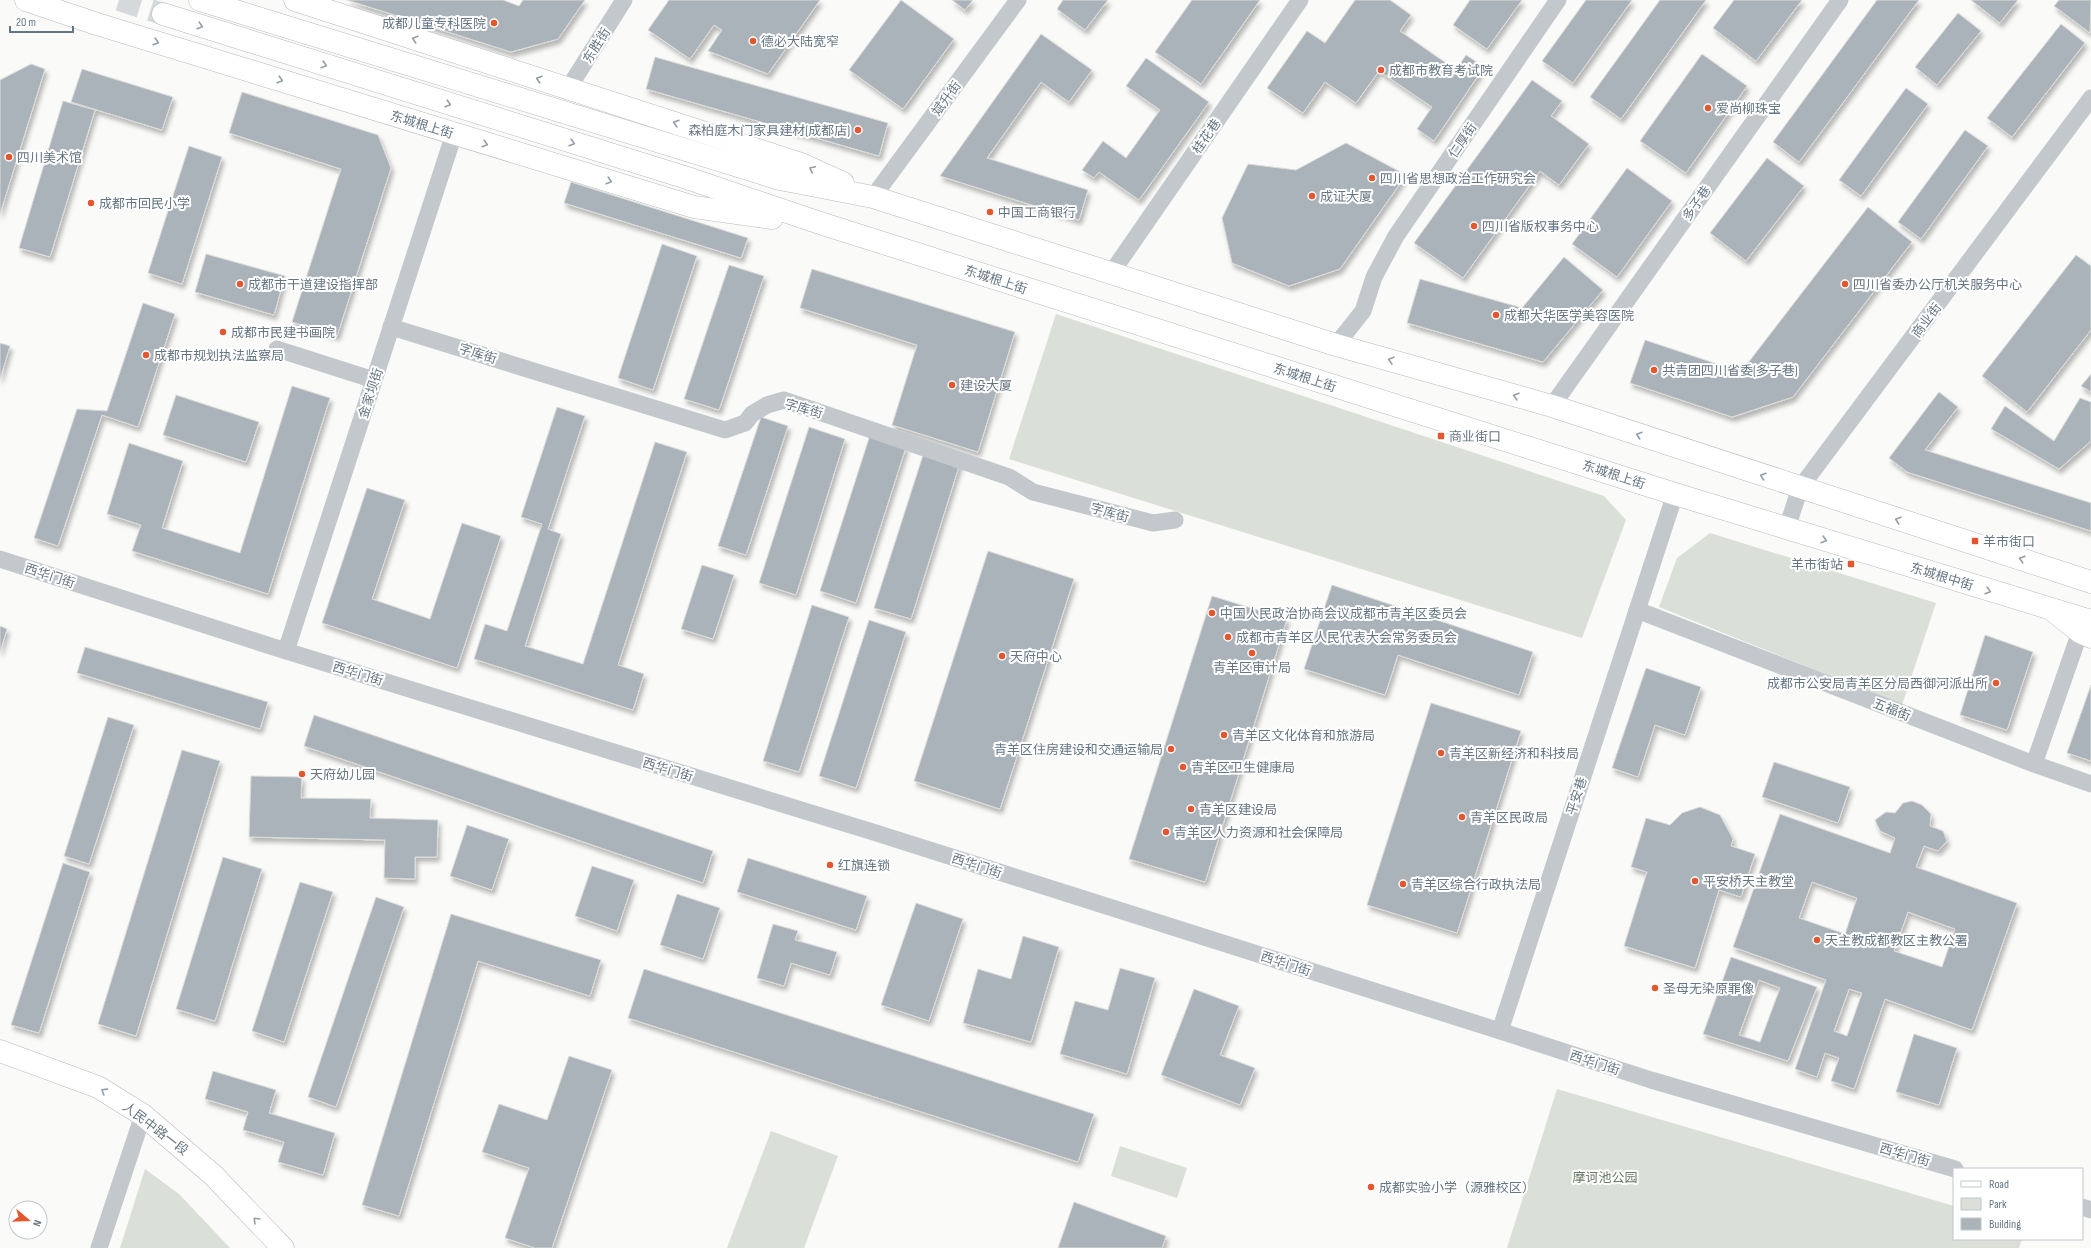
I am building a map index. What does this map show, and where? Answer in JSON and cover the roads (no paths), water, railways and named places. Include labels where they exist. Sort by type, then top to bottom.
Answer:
[{"type":"main road","name":"东城根上街","points":[[26,0],[97,24],[694,207],[823,224]]},
{"type":"main road","points":[[200,0],[780,180],[873,197],[1112,272],[1336,345],[1552,406],[2091,582]]},
{"type":"main road","points":[[295,0],[801,164],[873,197]]},
{"type":"main road","name":"东城根上街","points":[[163,14],[679,176],[823,224],[1675,494],[1787,528]]},
{"type":"main road","name":"东城根中街","points":[[1787,528],[2052,610],[2087,630]]},
{"type":"main road","points":[[2059,571],[2091,576]]},
{"type":"main road","name":"人民中路一段","points":[[0,1050],[98,1087],[143,1115],[213,1175],[283,1248]]},
{"type":"street","name":"东胜街","points":[[568,89],[624,0]]},
{"type":"street","name":"斌升街","points":[[873,197],[1018,0]]},
{"type":"street","name":"桂花巷","points":[[1112,272],[1300,0]]},
{"type":"street","name":"仁厚街","points":[[1336,345],[1363,311],[1374,277],[1396,236],[1558,0]]},
{"type":"street","name":"多子巷","points":[[1552,406],[1840,0]]},
{"type":"street","name":"商业街","points":[[1787,528],[1800,488],[2091,98]]},
{"type":"street","name":"金家坝街","points":[[286,651],[454,134]]},
{"type":"street","name":"字库街","points":[[391,327],[725,430],[745,423],[752,414],[767,405],[784,400],[1009,477],[1033,492],[1153,523],[1175,520]]},
{"type":"street","points":[[277,349],[374,380]]},
{"type":"street","name":"平安巷","points":[[1500,1031],[1675,494]]},
{"type":"street","name":"西华门街","points":[[0,559],[286,651],[880,834],[1651,1080],[1953,1168]]},
{"type":"street","name":"五福街","points":[[1637,610],[2034,764],[2091,784]]},
{"type":"street","points":[[2034,764],[2087,630]]},
{"type":"street","points":[[99,1248],[143,1115]]},
{"type":"tunnel","points":[[119,0],[163,14]]},
{"type":"place","name":"成都儿童专科医院","points":[[494,23]]},
{"type":"place","name":"德必大陆宽窄","points":[[753,41]]},
{"type":"place","name":"成都市教育考试院","points":[[1381,70]]},
{"type":"place","name":"爱尚柳珠宝","points":[[1708,108]]},
{"type":"place","name":"森柏庭木门家具建材(成都店)","points":[[858,130]]},
{"type":"place","name":"四川美术馆","points":[[9,157]]},
{"type":"place","name":"四川省思想政治工作研究会","points":[[1372,178]]},
{"type":"place","name":"成证大厦","points":[[1312,196]]},
{"type":"place","name":"成都市回民小学","points":[[91,203]]},
{"type":"place","name":"中国工商银行","points":[[990,212]]},
{"type":"place","name":"四川省版权事务中心","points":[[1474,226]]},
{"type":"place","name":"成都市干道建设指挥部","points":[[240,284]]},
{"type":"place","name":"四川省委办公厅机关服务中心","points":[[1845,284]]},
{"type":"place","name":"成都大华医学美容医院","points":[[1496,315]]},
{"type":"place","name":"成都市民建书画院","points":[[223,332]]},
{"type":"place","name":"成都市规划执法监察局","points":[[146,355]]},
{"type":"place","name":"共青团四川省委(多子巷)","points":[[1654,370]]},
{"type":"place","name":"建设大厦","points":[[952,385]]},
{"type":"place","name":"商业街口","points":[[1441,436]]},
{"type":"place","name":"羊市街口","points":[[1975,541]]},
{"type":"place","name":"羊市街站","points":[[1851,564]]},
{"type":"place","name":"中国人民政治协商会议成都市青羊区委员会","points":[[1212,613]]},
{"type":"place","name":"成都市青羊区人民代表大会常务委员会","points":[[1228,637]]},
{"type":"place","name":"青羊区审计局","points":[[1252,653]]},
{"type":"place","name":"天府中心","points":[[1002,656]]},
{"type":"place","name":"成都市公安局青羊区分局西御河派出所","points":[[1996,683]]},
{"type":"place","name":"青羊区文化体育和旅游局","points":[[1224,735]]},
{"type":"place","name":"青羊区住房建设和交通运输局","points":[[1171,749]]},
{"type":"place","name":"青羊区新经济和科技局","points":[[1441,753]]},
{"type":"place","name":"青羊区卫生健康局","points":[[1183,767]]},
{"type":"place","name":"天府幼儿园","points":[[302,774]]},
{"type":"place","name":"青羊区建设局","points":[[1191,809]]},
{"type":"place","name":"青羊区民政局","points":[[1462,817]]},
{"type":"place","name":"青羊区人力资源和社会保障局","points":[[1166,832]]},
{"type":"place","name":"红旗连锁","points":[[830,865]]},
{"type":"place","name":"平安桥天主教堂","points":[[1695,881]]},
{"type":"place","name":"青羊区综合行政执法局","points":[[1403,884]]},
{"type":"place","name":"天主教成都教区主教公署","points":[[1817,940]]},
{"type":"place","name":"圣母无染原罪像","points":[[1655,988]]},
{"type":"place","name":"成都实验小学（源雅校区）","points":[[1371,1187]]},
{"type":"park label","name":"摩诃池公园","points":[[1605,1177]]}]
